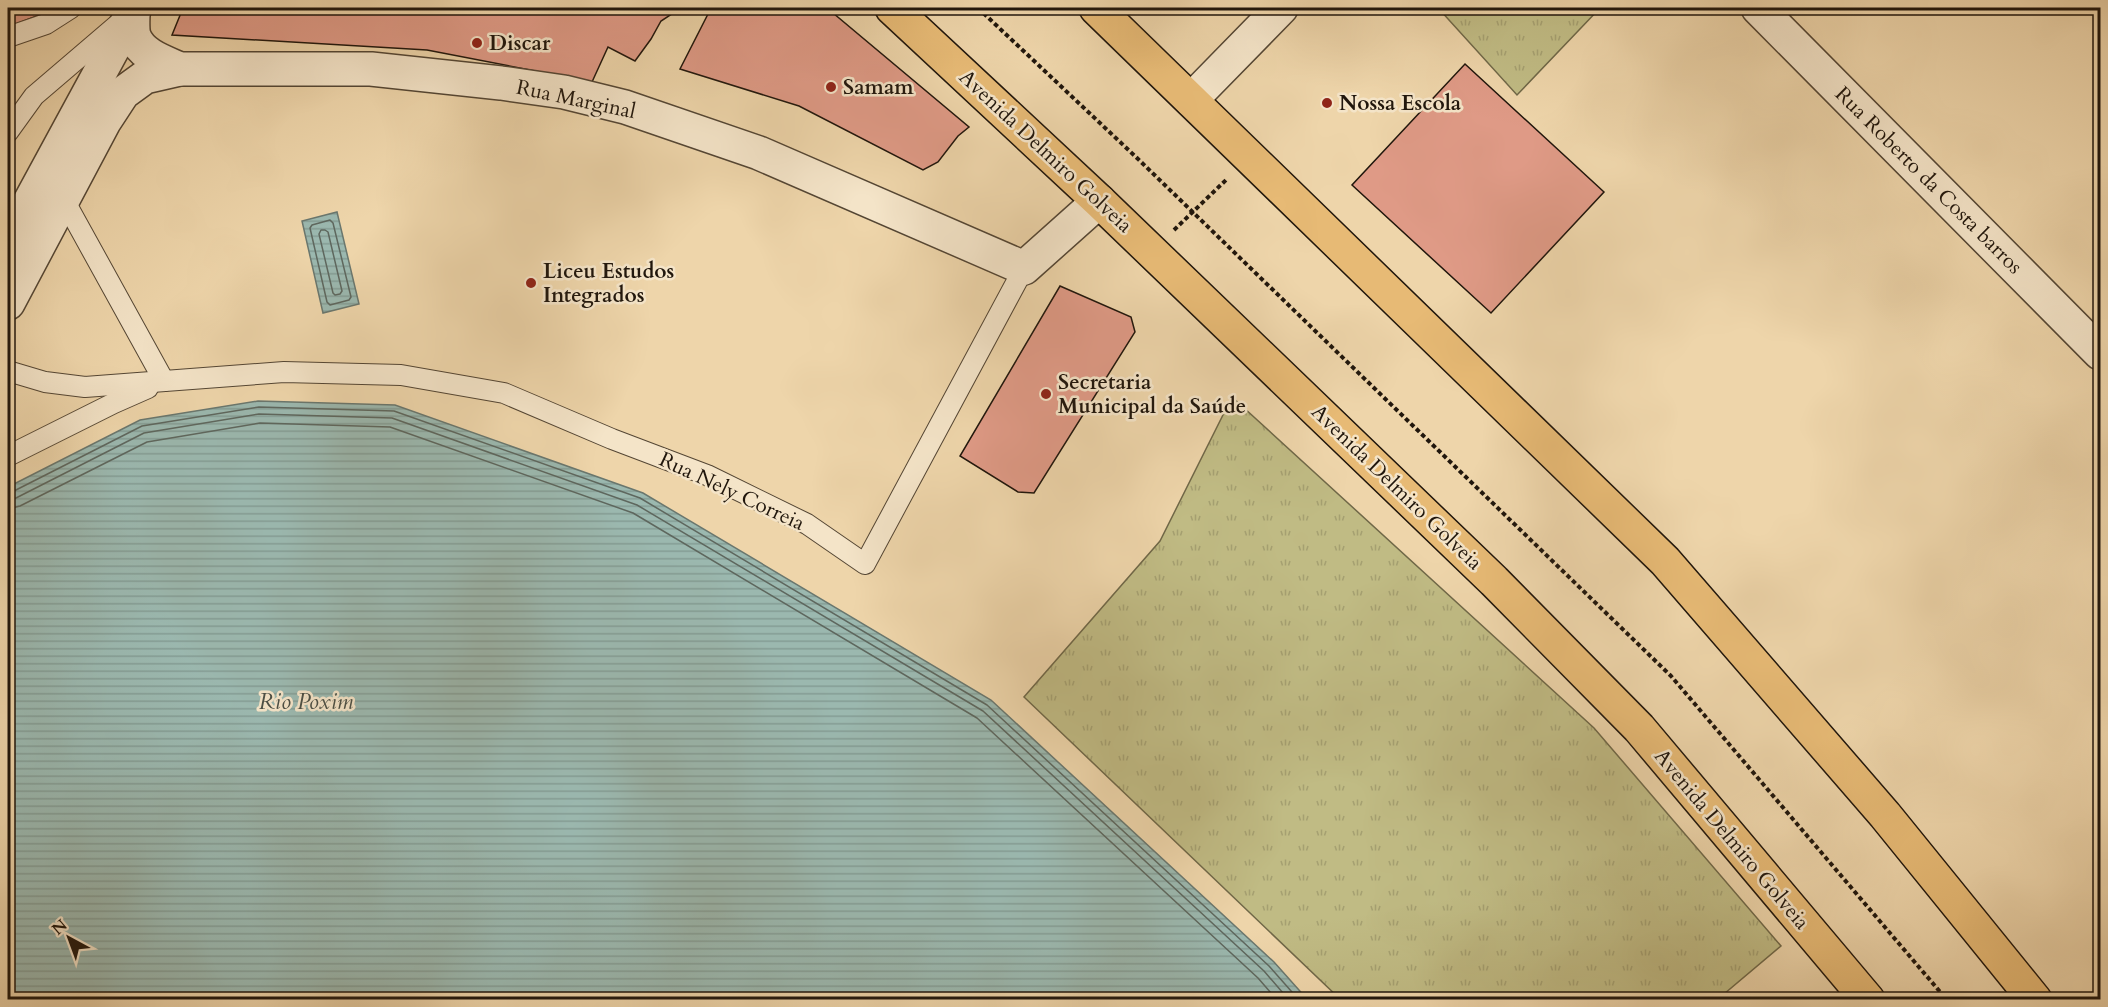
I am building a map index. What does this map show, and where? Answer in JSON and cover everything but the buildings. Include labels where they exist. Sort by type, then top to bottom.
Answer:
[{"type":"main road","name":"Avenida Delmiro Golveia","points":[[892,8],[1099,201],[1486,573],[1639,728],[1868,999]]},
{"type":"main road","points":[[1096,8],[1665,561],[1885,815],[2035,999]]},
{"type":"street","points":[[1191,100],[1281,8]]},
{"type":"street","name":"Rua Roberto da Costa barros","points":[[1758,8],[2100,353]]},
{"type":"street","points":[[8,242],[134,10]]},
{"type":"street","name":"Rua Marginal","points":[[134,10],[134,36],[141,47],[154,58],[180,69],[371,69],[501,82],[564,92],[625,107],[759,153],[1024,268]]},
{"type":"street","points":[[8,303],[104,122],[123,93],[146,77],[180,69]]},
{"type":"street","name":"Rua Nely Correia","points":[[1024,268],[1099,201]]},
{"type":"lane","points":[[8,37],[46,24],[71,8]]},
{"type":"lane","points":[[8,132],[34,96],[134,10]]},
{"type":"lane","points":[[63,198],[164,381]]},
{"type":"lane","name":"Rua Nely Correia","points":[[164,381],[284,372],[400,375],[504,393],[612,439],[706,475],[807,524],[865,564],[1024,268]]},
{"type":"lane","points":[[8,371],[45,382],[85,387],[164,381]]},
{"type":"lane","points":[[8,456],[114,403],[164,381]]},
{"type":"path","points":[[978,8],[1193,211],[1671,676],[1947,999]]},
{"type":"path","points":[[1151,251],[1250,157]]},
{"type":"green space","points":[[1600,8],[1517,95],[1439,9]]},
{"type":"green space","points":[[1232,397],[1594,728],[1781,946],[1718,999],[1340,999],[1024,697],[1160,541]]},
{"type":"water","points":[[337,212],[359,304],[323,313],[302,221]]},
{"type":"water","name":"Rio Poxim","points":[[258,401],[395,405],[643,493],[991,700],[1274,962],[1307,999],[8,999],[8,487],[140,420]]},
{"type":"place","name":"Discar","points":[[477,43]]},
{"type":"place","name":"Samam","points":[[831,87]]},
{"type":"place","name":"Nossa Escola","points":[[1327,103]]},
{"type":"place","name":"Liceu Estudos Integrados","points":[[531,283]]},
{"type":"place","name":"Secretaria Municipal da Saúde","points":[[1046,394]]}]
